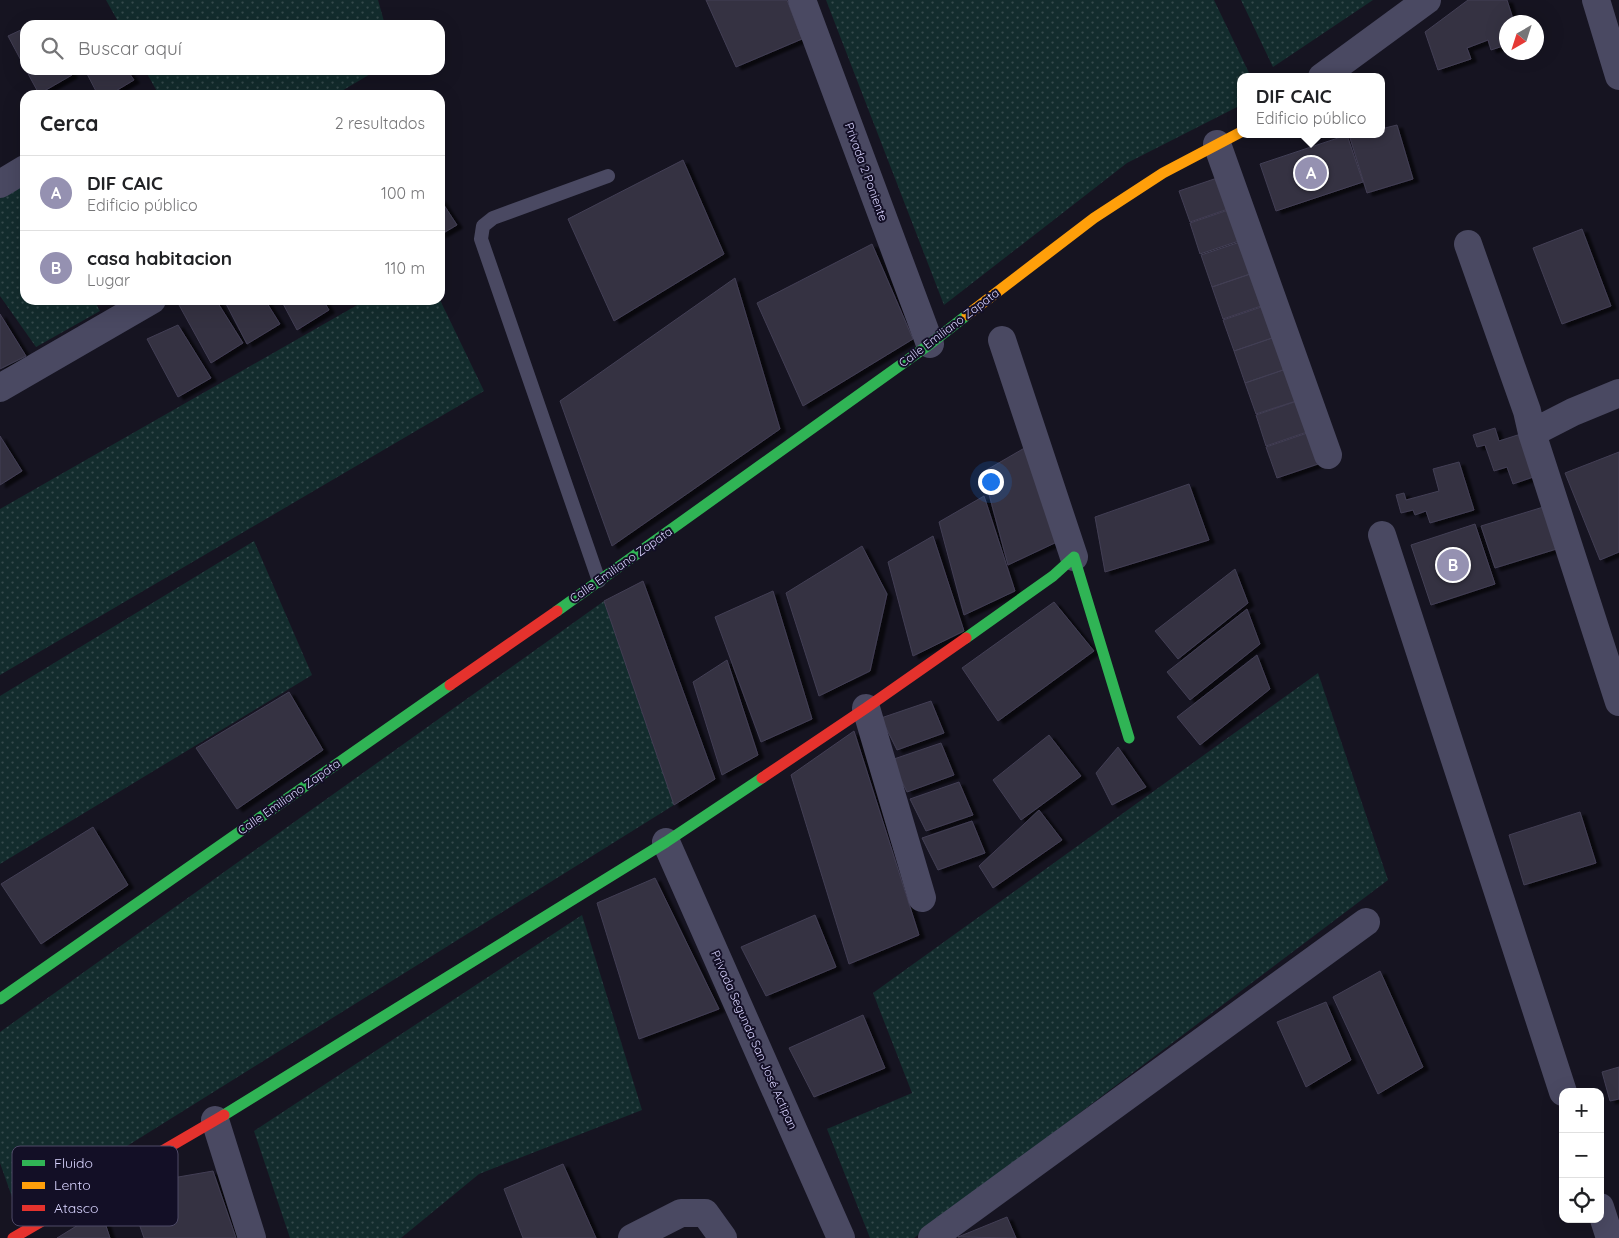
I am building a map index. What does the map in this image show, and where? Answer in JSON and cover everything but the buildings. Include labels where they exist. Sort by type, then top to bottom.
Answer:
[{"type":"street","name":"Privada 2 Poniente","points":[[802,0],[930,344]]},
{"type":"street","points":[[1327,73],[1426,0]]},
{"type":"street","points":[[1596,0],[1619,76]]},
{"type":"street","name":"Calle Emiliano Zapata","points":[[0,999],[599,581],[930,344],[1094,218],[1163,173],[1229,138]]},
{"type":"street","points":[[1229,138],[1328,455]]},
{"type":"street","points":[[0,184],[20,172]]},
{"type":"street","points":[[1468,244],[1515,374],[1532,433],[1619,702]]},
{"type":"street","points":[[0,388],[143,305]]},
{"type":"street","points":[[1002,340],[1074,557],[1130,738]]},
{"type":"street","points":[[1532,433],[1573,412],[1619,393]]},
{"type":"street","points":[[1382,535],[1562,1088]]},
{"type":"street","points":[[170,1146],[666,842],[866,708],[1053,576],[1074,557]]},
{"type":"street","points":[[866,708],[922,898]]},
{"type":"street","name":"Privada Segunda San José Actipan","points":[[666,842],[841,1238]]},
{"type":"street","points":[[932,1238],[1366,922]]},
{"type":"street","points":[[215,1120],[252,1238]]},
{"type":"street","points":[[632,1238],[681,1213],[706,1213],[724,1238]]},
{"type":"street","points":[[1604,1219],[1610,1238]]},
{"type":"street","points":[[13,1238],[34,1226]]},
{"type":"lane","points":[[599,581],[481,239],[483,226],[493,218],[608,176]]},
{"type":"green space","points":[[106,0],[378,0],[384,20],[117,20]]},
{"type":"green space","points":[[826,0],[1214,0],[1249,73],[1237,73],[1237,107],[1127,163],[944,305]]},
{"type":"green space","points":[[1241,0],[1373,0],[1273,67]]},
{"type":"green space","points":[[148,75],[369,75],[343,90],[156,90]]},
{"type":"green space","points":[[20,186],[20,305],[97,305],[100,311],[36,347],[0,296],[0,198]]},
{"type":"green space","points":[[357,305],[442,305],[484,391],[0,675],[0,509]]},
{"type":"green space","points":[[254,541],[312,675],[0,864],[0,696]]},
{"type":"green space","points":[[604,601],[674,805],[127,1146],[12,1146],[12,1197],[0,1163],[0,1032]]},
{"type":"green space","points":[[1318,673],[1388,880],[914,1238],[870,1238],[827,1129],[912,1093],[873,993]]},
{"type":"green space","points":[[582,915],[642,1110],[479,1174],[401,1238],[290,1238],[254,1131]]},
{"type":"traffic: fast","points":[[557,611],[930,344],[967,315]]},
{"type":"traffic: fast","points":[[966,638],[1053,576],[1074,557],[1129,738]]},
{"type":"traffic: fast","points":[[0,999],[450,685]]},
{"type":"traffic: fast","points":[[224,1115],[666,842],[762,778]]},
{"type":"traffic: slow","points":[[967,315],[1094,218],[1163,173],[1237,134]]},
{"type":"traffic: jam","points":[[450,685],[557,611]]},
{"type":"traffic: jam","points":[[762,778],[966,638]]},
{"type":"traffic: jam","points":[[171,1146],[224,1115]]},
{"type":"traffic: jam","points":[[13,1238],[34,1226]]},
{"type":"place","name":"DIF CAIC","points":[[1311,173]]},
{"type":"place","name":"casa habitacion","points":[[1453,565]]}]
